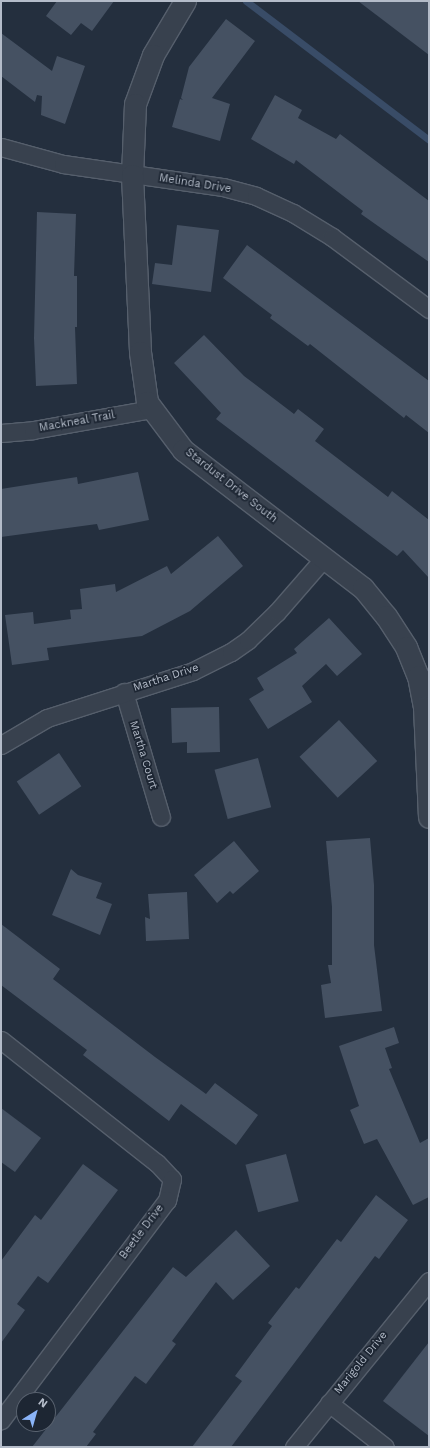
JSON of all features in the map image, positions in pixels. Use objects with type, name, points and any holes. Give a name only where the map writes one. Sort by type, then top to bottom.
[{"type":"street","name":"Stardust Drive South","points":[[185,1],[153,55],[135,104],[132,175],[140,352],[148,402],[183,450],[363,588],[386,616],[406,647],[418,676],[424,707],[429,817]]},
{"type":"street","name":"Melinda Drive","points":[[1,147],[63,164],[223,187],[256,196],[293,213],[332,237],[429,308]]},
{"type":"street","name":"Mackneal Trail","points":[[1,433],[33,430],[152,409]]},
{"type":"street","name":"Martha Drive","points":[[1,745],[47,718],[193,671],[231,652],[248,640],[277,612],[324,558]]},
{"type":"street","name":"Martha Court","points":[[124,692],[161,817]]},
{"type":"street","name":"Beetle Drive","points":[[1,1040],[157,1163],[172,1179],[167,1200],[1,1420]]},
{"type":"street","name":"Marigold Drive","points":[[294,1447],[429,1281]]},
{"type":"street","points":[[329,1403],[385,1447]]},
{"type":"building","points":[[57,1],[114,1],[92,31],[81,23],[71,35],[46,16]]},
{"type":"building","points":[[358,1],[429,1],[429,55]]},
{"type":"building","points":[[226,19],[255,41],[212,98],[230,104],[220,141],[172,127],[180,99],[183,100],[181,98],[189,67]]},
{"type":"building","points":[[1,33],[52,71],[57,56],[85,66],[65,124],[41,115],[42,96],[37,95],[35,102],[1,76]]},
{"type":"building","points":[[275,95],[302,110],[298,118],[336,139],[340,134],[429,201],[429,262],[361,214],[363,211],[296,160],[294,164],[251,139]]},
{"type":"building","points":[[37,212],[76,214],[74,276],[77,276],[77,327],[75,327],[77,384],[36,386],[34,338]]},
{"type":"building","points":[[177,225],[219,230],[211,292],[152,284],[155,263],[172,265]]},
{"type":"building","points":[[247,245],[429,381],[429,433],[406,415],[404,418],[310,344],[308,346],[270,318],[272,315],[223,278]]},
{"type":"building","points":[[204,335],[244,376],[294,414],[298,409],[324,429],[315,441],[388,497],[392,491],[429,520],[429,578],[403,550],[397,556],[216,419],[221,413],[174,363]]},
{"type":"building","points":[[138,472],[149,520],[99,530],[97,524],[1,537],[1,489],[77,477],[78,484]]},
{"type":"building","points":[[218,536],[243,566],[190,611],[142,636],[47,648],[49,660],[12,665],[5,615],[33,612],[34,624],[71,619],[70,610],[82,609],[80,589],[115,584],[116,592],[167,566],[171,574]]},
{"type":"building","points":[[329,618],[362,654],[337,676],[326,664],[302,686],[312,702],[268,729],[249,699],[264,690],[257,678],[297,653],[294,649]]},
{"type":"building","points":[[219,707],[220,752],[187,753],[187,742],[172,743],[171,708]]},
{"type":"building","points":[[339,720],[377,761],[338,798],[300,757]]},
{"type":"building","points":[[59,753],[81,786],[39,815],[17,782]]},
{"type":"building","points":[[258,758],[271,807],[228,819],[215,770]]},
{"type":"building","points":[[370,838],[374,885],[374,945],[382,1011],[325,1018],[321,985],[331,983],[328,965],[332,965],[332,907],[326,841]]},
{"type":"building","points":[[234,841],[259,871],[233,894],[230,891],[217,903],[194,875]]},
{"type":"building","points":[[71,869],[78,875],[102,883],[96,898],[112,904],[100,935],[52,915]]},
{"type":"building","points":[[187,892],[189,939],[146,941],[145,917],[150,919],[148,894]]},
{"type":"building","points":[[1,924],[60,969],[53,979],[155,1057],[206,1094],[215,1083],[258,1115],[236,1145],[181,1104],[169,1121],[83,1055],[87,1050],[1,985]]},
{"type":"building","points":[[394,1027],[399,1043],[385,1048],[392,1068],[389,1069],[420,1143],[429,1138],[429,1197],[413,1205],[377,1139],[364,1144],[350,1110],[359,1106],[339,1046]]},
{"type":"building","points":[[1,1108],[41,1138],[15,1172],[1,1162]]},
{"type":"building","points":[[286,1154],[299,1201],[258,1212],[245,1165]]},
{"type":"building","points":[[83,1164],[118,1190],[48,1283],[38,1276],[17,1304],[25,1310],[1,1343],[1,1261],[35,1215],[41,1220]]},
{"type":"building","points":[[376,1195],[408,1220],[379,1259],[375,1256],[231,1447],[192,1447],[242,1381],[235,1376],[272,1326],[268,1323],[296,1287],[299,1289],[337,1239],[341,1242]]},
{"type":"building","points":[[236,1230],[270,1266],[233,1300],[216,1282],[172,1341],[176,1344],[146,1384],[135,1376],[93,1432],[96,1434],[86,1447],[32,1447],[44,1432],[56,1432],[56,1416],[173,1267],[186,1277]]},
{"type":"building","points":[[429,1342],[429,1436],[383,1401]]},
{"type":"waterway","points":[[246,1],[429,140]]}]
